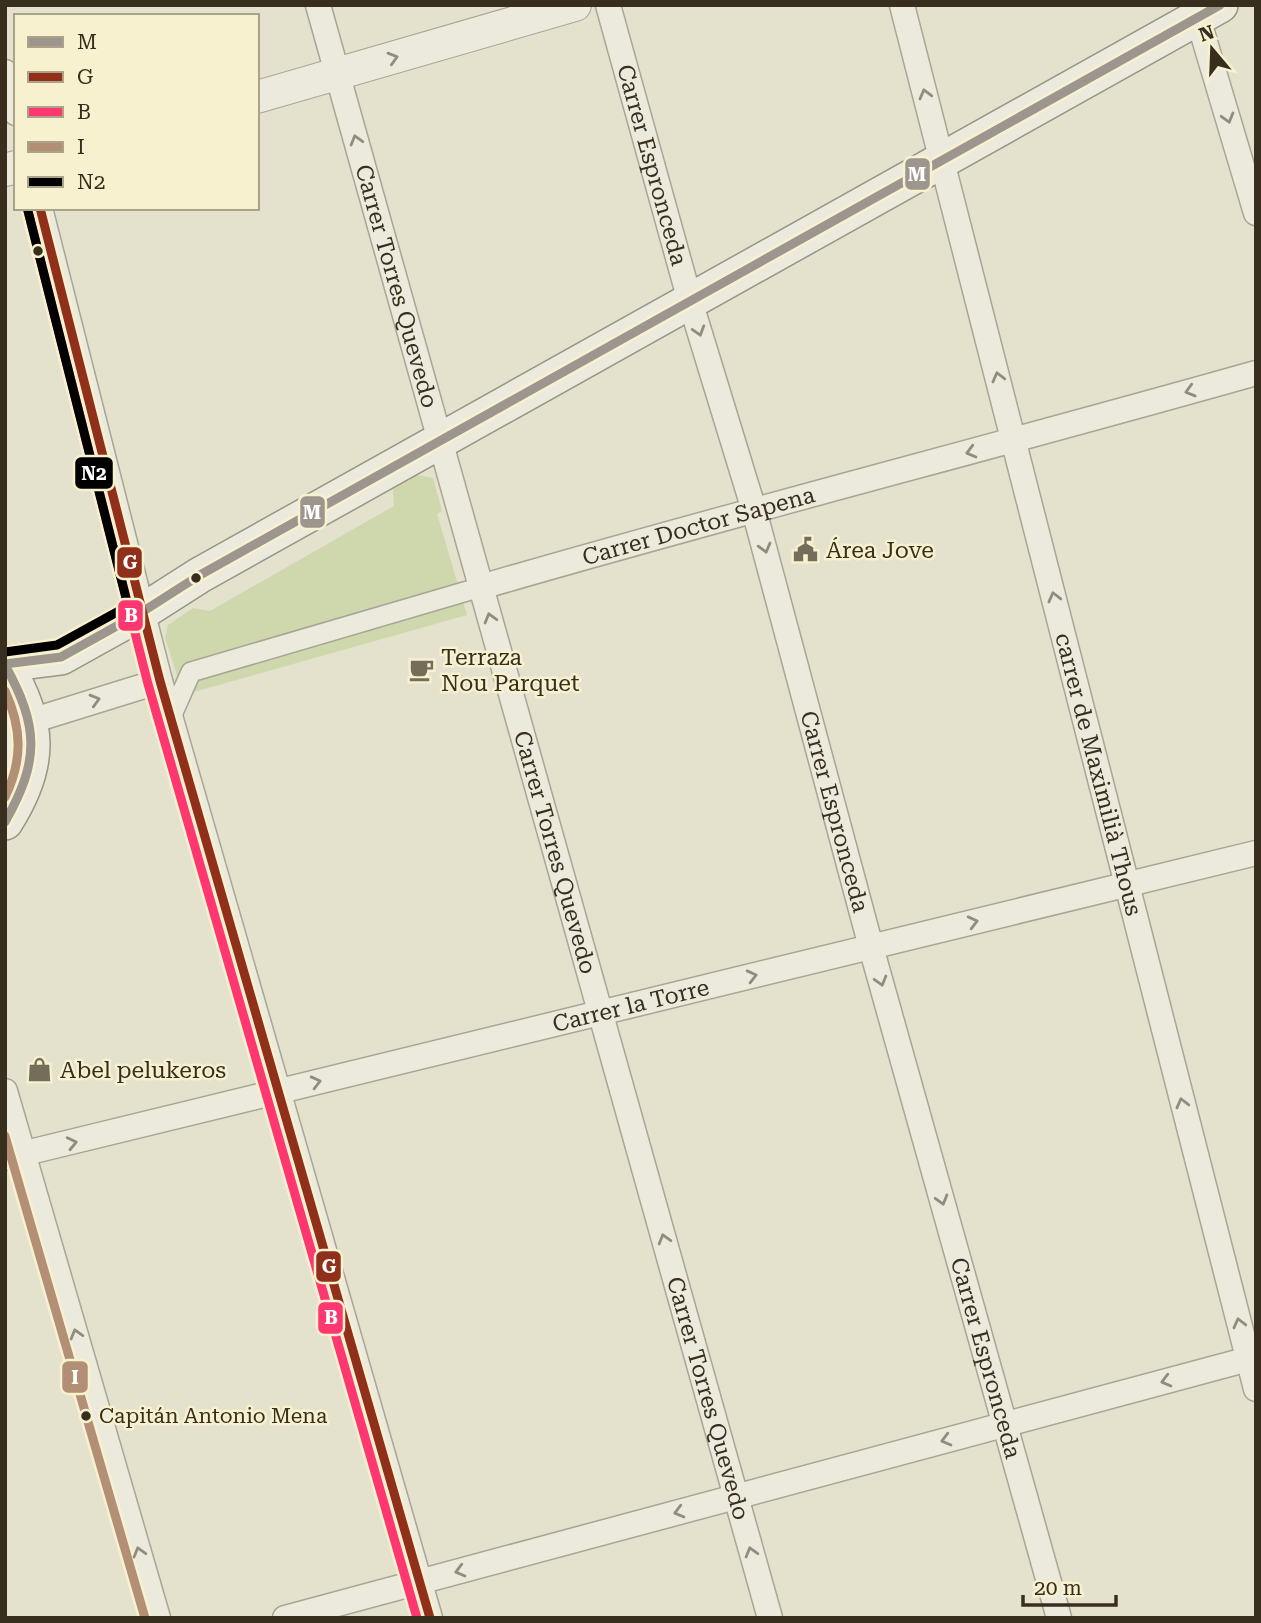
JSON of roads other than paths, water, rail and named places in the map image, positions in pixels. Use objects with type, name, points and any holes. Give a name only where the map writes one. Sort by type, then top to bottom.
[{"type":"main road","points":[[5,821],[20,798],[30,769],[32,738],[13,731],[21,691],[5,665],[61,657],[142,612],[200,575],[942,160],[1204,9]]},
{"type":"street","name":"Carrer Torres Quevedo","points":[[318,5],[770,1618]]},
{"type":"street","points":[[259,96],[575,5]]},
{"type":"street","name":"Carrer Espronceda","points":[[608,5],[690,301],[754,510],[871,947],[1059,1618]]},
{"type":"street","name":"carrer de Maximilià Thous","points":[[902,5],[1126,885],[1252,1358],[1256,1389]]},
{"type":"street","points":[[1204,9],[1256,213]]},
{"type":"street","points":[[5,72],[14,106]]},
{"type":"street","points":[[41,210],[160,681],[430,1618]]},
{"type":"street","name":"Carrer Doctor Sapena","points":[[171,717],[191,672],[754,510],[1256,373]]},
{"type":"street","points":[[5,776],[10,762],[13,731],[160,681]]},
{"type":"street","name":"Carrer la Torre","points":[[14,1156],[1256,853]]},
{"type":"street","points":[[5,1091],[14,1156],[158,1618]]},
{"type":"street","points":[[285,1618],[1252,1358]]},
{"type":"place","name":"Área Jove","points":[[806,550]]},
{"type":"place","name":"Terraza Nou Parquet","points":[[421,670]]},
{"type":"place","name":"Abel pelukeros","points":[[40,1070]]},
{"type":"place","name":"Capitán Antonio Mena","points":[[86,1416]]}]
